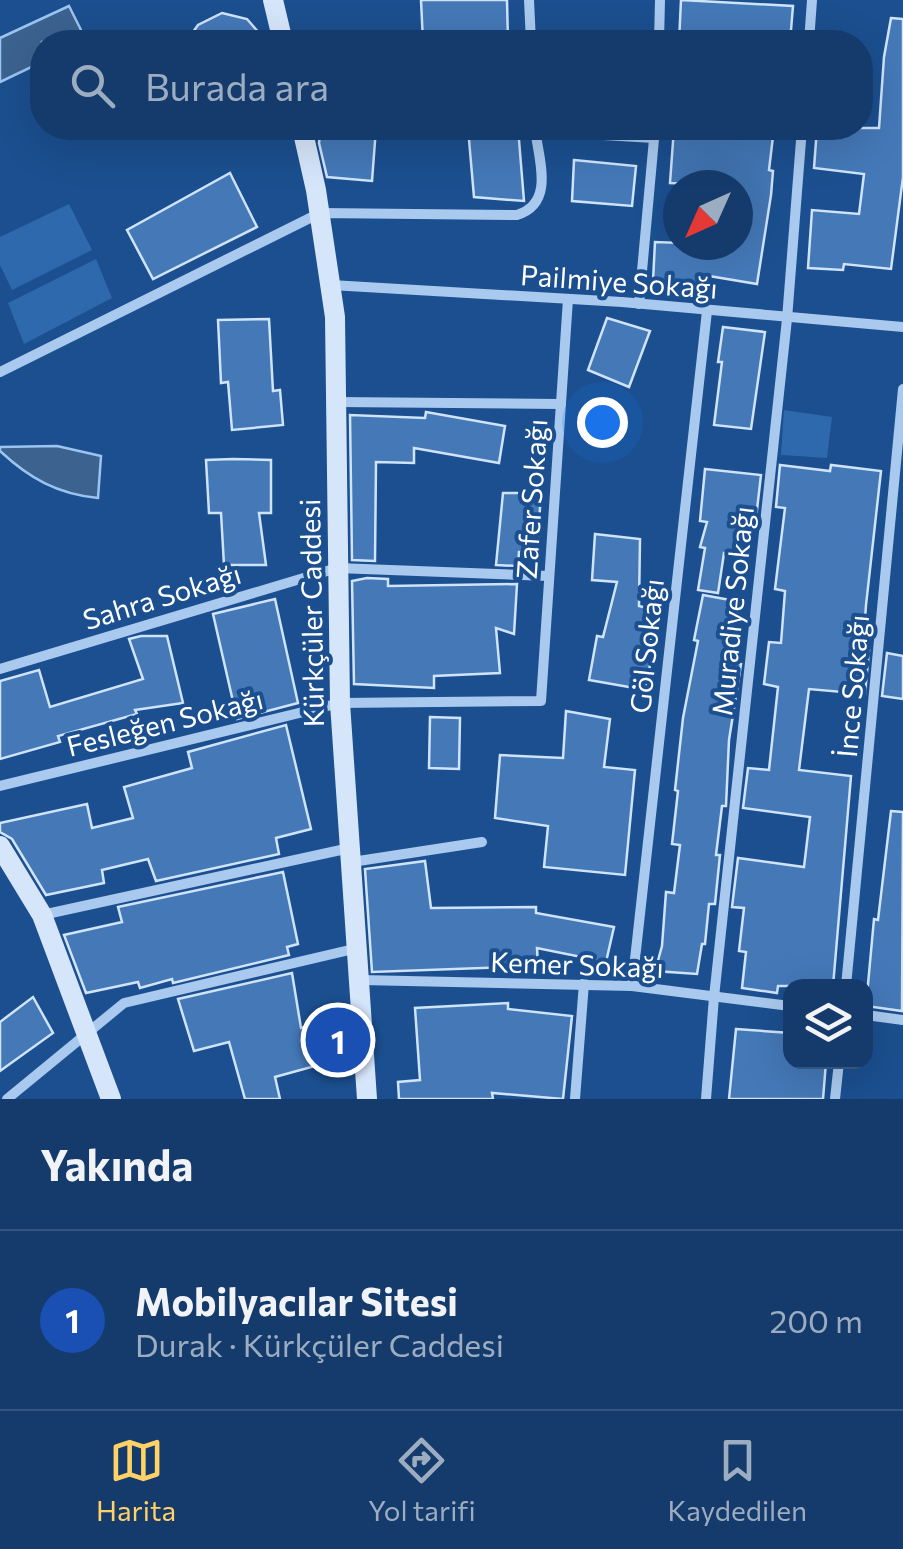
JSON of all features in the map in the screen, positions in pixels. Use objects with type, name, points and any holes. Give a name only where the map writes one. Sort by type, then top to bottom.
[{"type":"main road","points":[[273,0],[280,30]]},
{"type":"main road","name":"Kürkçüler Caddesi","points":[[305,140],[336,317],[340,704],[368,1099]]},
{"type":"main road","points":[[0,846],[42,915],[111,1099]]},
{"type":"street","points":[[529,0],[530,30]]},
{"type":"street","points":[[659,30],[660,0]]},
{"type":"street","points":[[809,30],[812,0]]},
{"type":"street","points":[[0,372],[320,213],[528,212],[541,196],[536,140]]},
{"type":"street","points":[[639,304],[654,140]]},
{"type":"street","name":"Muradiye Sokağı","points":[[706,1099],[787,319],[801,140]]},
{"type":"street","name":"Pailmiye Sokağı","points":[[331,285],[639,304],[903,327]]},
{"type":"street","name":"Zafer Sokağı","points":[[541,701],[568,299]]},
{"type":"street","name":"Göl Sokağı","points":[[632,986],[707,310]]},
{"type":"street","name":"İnce Sokağı","points":[[847,979],[903,388]]},
{"type":"street","points":[[336,402],[560,404]]},
{"type":"street","name":"Sahra Sokağı","points":[[0,669],[337,568],[549,576]]},
{"type":"street","name":"Fesleğen Sokağı","points":[[0,786],[340,704],[541,701]]},
{"type":"street","points":[[42,915],[351,855],[482,842]]},
{"type":"street","points":[[7,1099],[124,1003],[358,948]]},
{"type":"street","name":"Kemer Sokağı","points":[[361,980],[632,986],[783,1005]]},
{"type":"street","points":[[575,1099],[584,984]]},
{"type":"street","points":[[873,1016],[903,1020]]},
{"type":"street","points":[[835,1099],[838,1069]]},
{"type":"shaded area","points":[[69,6],[81,30],[30,30],[30,68],[0,82],[0,38]]},
{"type":"shaded area","points":[[69,204],[92,250],[12,290],[0,265],[0,237]]},
{"type":"shaded area","points":[[96,259],[112,298],[24,344],[8,303]]},
{"type":"shaded area","points":[[784,410],[832,417],[827,458],[781,455]]},
{"type":"shaded area","points":[[57,446],[101,456],[98,498],[44,483],[0,451],[0,447]]},
{"type":"building","points":[[421,0],[507,0],[508,30],[422,30]]},
{"type":"building","points":[[681,0],[793,6],[791,30],[680,30]]},
{"type":"building","points":[[222,13],[247,19],[257,30],[194,30]]},
{"type":"building","points":[[891,18],[903,19],[903,177],[891,269],[844,264],[843,270],[808,268],[812,210],[859,214],[864,174],[814,168],[816,140],[873,140],[873,128],[879,128]]},
{"type":"building","points":[[375,140],[372,181],[327,177],[319,143]]},
{"type":"building","points":[[469,140],[519,140],[524,201],[474,197]]},
{"type":"building","points":[[673,140],[773,140],[771,195],[757,284],[709,276],[708,287],[653,281],[655,242],[663,242],[663,260],[753,260],[753,170],[671,170]]},
{"type":"building","points":[[574,160],[636,166],[632,206],[572,201]]},
{"type":"building","points":[[230,173],[257,227],[153,279],[127,230]]},
{"type":"building","points":[[607,318],[650,331],[629,387],[588,370]]},
{"type":"building","points":[[269,319],[273,391],[280,390],[283,425],[232,430],[228,382],[221,383],[218,320]]},
{"type":"building","points":[[723,327],[765,332],[751,429],[714,425]]},
{"type":"building","points":[[426,412],[505,426],[499,463],[414,448],[414,463],[376,462],[375,561],[352,560],[350,415],[425,418]]},
{"type":"building","points":[[206,460],[271,460],[271,513],[259,513],[266,565],[224,565],[221,513],[209,513]]},
{"type":"building","points":[[780,465],[830,471],[831,465],[881,471],[866,605],[863,649],[869,650],[865,694],[809,689],[799,770],[851,776],[834,979],[783,979],[777,993],[742,988],[746,952],[739,951],[744,908],[732,907],[738,858],[804,867],[810,817],[743,808],[748,768],[769,770],[778,687],[764,684],[769,642],[781,643],[785,591],[775,589],[785,508],[776,507]]},
{"type":"building","points":[[705,469],[761,475],[755,527],[742,525],[734,556],[724,553],[718,593],[698,590],[705,548],[700,547],[707,522],[700,521]]},
{"type":"building","points":[[503,493],[541,493],[537,553],[519,552],[518,566],[496,565]]},
{"type":"building","points":[[595,534],[640,539],[639,606],[659,611],[650,645],[653,646],[646,690],[589,680],[597,636],[603,637],[617,582],[592,580]]},
{"type":"building","points":[[388,579],[388,586],[517,584],[514,634],[496,628],[500,673],[434,676],[434,688],[354,684],[352,581]]},
{"type":"building","points":[[703,595],[741,602],[729,662],[741,664],[729,740],[726,806],[722,806],[716,855],[720,855],[715,904],[709,904],[697,974],[655,971],[662,946],[666,892],[674,893],[680,845],[672,844],[678,791],[675,790]]},
{"type":"building","points":[[275,599],[298,703],[237,719],[213,614]]},
{"type":"building","points":[[167,636],[183,703],[135,710],[137,714],[58,736],[60,742],[0,759],[0,681],[39,670],[50,707],[143,679],[129,639]]},
{"type":"building","points":[[887,653],[903,656],[903,699],[882,696]]},
{"type":"building","points":[[566,711],[610,719],[604,767],[635,770],[625,875],[544,867],[548,826],[495,818],[500,755],[563,758]]},
{"type":"building","points":[[430,717],[460,718],[459,769],[429,768]]},
{"type":"building","points":[[286,725],[311,829],[276,838],[279,854],[156,881],[148,859],[102,870],[104,883],[46,895],[12,839],[0,832],[0,823],[87,804],[92,828],[133,818],[124,787],[192,768],[188,752]]},
{"type":"building","points":[[891,811],[903,812],[902,1011],[873,1007],[873,979],[868,979],[874,919],[878,920]]},
{"type":"building","points":[[425,861],[431,908],[536,907],[536,913],[614,927],[606,962],[537,948],[538,966],[372,972],[365,869]]},
{"type":"building","points":[[283,872],[298,944],[287,947],[289,955],[173,983],[172,979],[140,988],[138,982],[86,993],[64,935],[122,922],[118,907]]},
{"type":"building","points":[[292,973],[301,1028],[308,1026],[319,1065],[275,1077],[280,1099],[245,1099],[229,1042],[194,1051],[178,999]]},
{"type":"building","points":[[33,997],[53,1033],[0,1071],[0,1022]]},
{"type":"building","points":[[508,1003],[508,1009],[572,1016],[563,1099],[492,1093],[493,1099],[399,1099],[398,1082],[420,1080],[415,1008]]},
{"type":"building","points":[[736,1029],[783,1032],[783,1069],[825,1069],[823,1099],[729,1099]]},
{"type":"place","name":"Mobilyacılar Sitesi","points":[[338,1040]]}]
